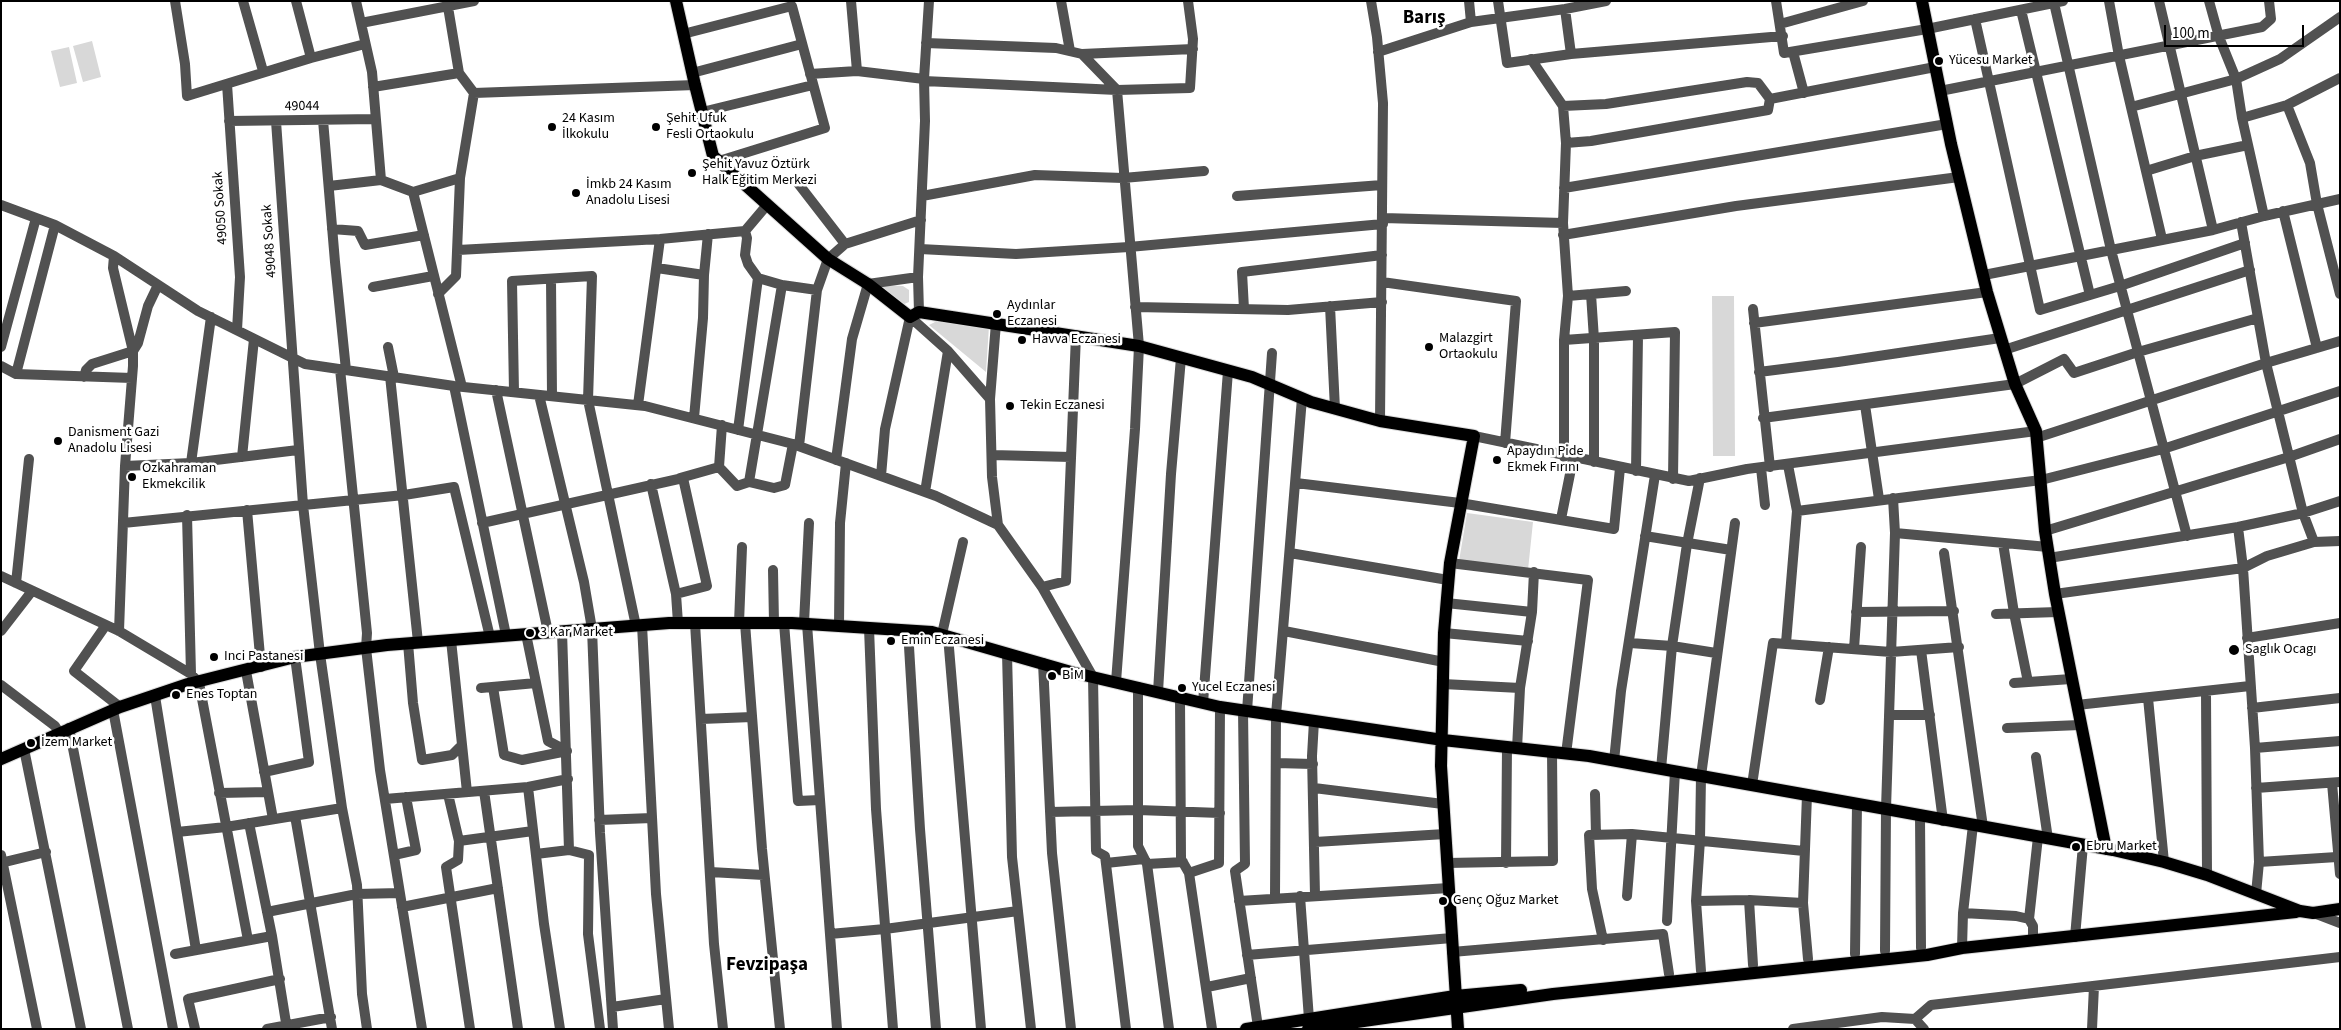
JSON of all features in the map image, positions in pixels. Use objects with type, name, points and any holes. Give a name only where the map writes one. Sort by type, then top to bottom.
[{"type":"main road","points":[[676,1],[693,79],[713,156],[828,258],[914,314],[996,323],[1139,346],[1228,371],[1302,398],[1380,422],[1474,436],[1450,563],[1444,632],[1441,766],[1458,1029]]},
{"type":"main road","points":[[1924,2],[1927,29],[1947,124],[1987,292],[2015,384],[2036,434],[2045,531],[2058,612],[2106,849]]},
{"type":"main road","points":[[1,759],[116,709],[188,684],[195,678],[246,671],[295,658],[320,654],[490,636],[678,623],[779,623],[908,630],[945,635],[1093,677],[1220,707],[1443,740],[1552,752],[1675,771],[2106,849],[2164,862],[2207,875],[2300,911],[2313,913],[2340,907]]},
{"type":"main road","points":[[1252,1028],[1308,1024],[1669,974],[1885,950],[1962,948],[2074,937],[2340,907]]},
{"type":"main road","points":[[1456,1002],[1927,955],[1962,948]]},
{"type":"street","points":[[175,1],[185,64],[187,96],[263,71],[365,44]]},
{"type":"street","points":[[243,1],[263,71]]},
{"type":"street","points":[[296,1],[311,58]]},
{"type":"street","points":[[356,1],[373,87],[381,180]]},
{"type":"street","points":[[361,24],[474,1]]},
{"type":"street","points":[[851,1],[857,71]]},
{"type":"street","points":[[881,476],[885,429],[914,314],[918,277],[925,121],[924,80],[929,1]]},
{"type":"street","points":[[1062,1],[1070,51]]},
{"type":"street","points":[[702,112],[812,80],[857,71],[924,80],[1117,90],[1190,88],[1193,49],[1188,1]]},
{"type":"street","points":[[1371,1],[1383,103],[1380,422]]},
{"type":"street","points":[[1469,1],[1471,22]]},
{"type":"street","points":[[1498,1],[1508,63],[1571,54],[1782,36]]},
{"type":"street","points":[[1378,52],[1471,22],[1565,9],[1606,1]]},
{"type":"street","points":[[1776,1],[1784,53],[1927,29],[2058,2],[2069,66],[2111,250],[2187,536]]},
{"type":"street","points":[[1780,24],[1863,1]]},
{"type":"street","points":[[2110,1],[2119,56],[2162,239]]},
{"type":"street","points":[[2159,1],[2213,230]]},
{"type":"street","points":[[2209,1],[2219,37],[2236,79],[2242,118],[2264,216]]},
{"type":"street","points":[[1940,91],[2170,47],[2266,25],[2271,18],[2269,1]]},
{"type":"street","points":[[683,34],[792,6],[824,128],[719,161]]},
{"type":"street","points":[[438,294],[456,276],[460,178],[474,93],[459,73],[448,7]]},
{"type":"street","points":[[1565,9],[1571,54]]},
{"type":"street","points":[[2021,10],[2090,295]]},
{"type":"street","points":[[2131,107],[2236,79],[2280,59],[2340,17]]},
{"type":"street","points":[[1975,19],[2040,310],[2120,286],[2245,242]]},
{"type":"street","points":[[926,43],[1056,48],[1082,54],[1193,49]]},
{"type":"street","points":[[474,93],[693,79],[802,44]]},
{"type":"street","points":[[1793,52],[1804,93]]},
{"type":"street","points":[[1082,54],[1117,90],[1139,346],[1135,429],[1116,682]]},
{"type":"street","points":[[1531,60],[1564,106],[1566,143],[1563,235],[1568,296],[1564,340],[1569,458],[1561,519]]},
{"type":"street","points":[[1770,99],[1935,67]]},
{"type":"street","points":[[373,87],[459,73]]},
{"type":"street","points":[[2242,118],[2287,105],[2339,81]]},
{"type":"street","points":[[1564,106],[1606,104],[1747,82],[1758,83],[1770,99],[1768,110],[1591,141],[1566,143]]},
{"type":"street","name":"49050 Sokak","points":[[227,84],[240,278],[237,330]]},
{"type":"street","points":[[2287,105],[2310,163],[2317,204],[2340,294]]},
{"type":"street","name":"49044","points":[[229,121],[376,119]]},
{"type":"street","points":[[323,120],[353,500],[367,633],[366,648],[385,798],[422,1029]]},
{"type":"street","name":"49048 Sokak","points":[[276,121],[303,505],[320,654],[342,808],[358,894],[362,994],[366,1029]]},
{"type":"street","points":[[1564,188],[1947,124]]},
{"type":"street","points":[[2146,171],[2196,156],[2248,145]]},
{"type":"street","points":[[922,196],[1035,175],[1124,178],[1204,171]]},
{"type":"street","points":[[1563,235],[1736,206],[1959,177]]},
{"type":"street","points":[[329,186],[381,180],[413,192],[460,178]]},
{"type":"street","points":[[797,182],[845,244]]},
{"type":"street","points":[[1237,196],[1382,185]]},
{"type":"street","points":[[413,192],[458,386],[482,523],[506,636]]},
{"type":"street","points":[[1984,275],[2213,230],[2283,211],[2340,199]]},
{"type":"street","points":[[458,250],[660,239],[744,231],[768,204]]},
{"type":"street","points":[[1,205],[56,224],[114,256],[211,317],[305,364],[458,386],[638,405],[694,418],[796,445],[925,492],[998,525],[1042,587],[1093,677],[1096,851],[1105,856],[1126,1029]]},
{"type":"street","points":[[2283,211],[2317,348]]},
{"type":"street","points":[[1,347],[36,218]]},
{"type":"street","points":[[722,426],[719,467],[736,486],[749,482],[774,488],[785,485],[796,445],[817,290],[828,258],[845,244],[921,220]]},
{"type":"street","points":[[920,249],[1016,254],[1129,247],[1383,221],[1563,223]]},
{"type":"street","points":[[2241,222],[2266,363],[2303,513],[2314,542]]},
{"type":"street","points":[[16,374],[56,224]]},
{"type":"street","points":[[332,230],[358,230],[365,245],[424,236]]},
{"type":"street","points":[[744,231],[747,238],[746,255],[748,264],[758,278],[782,285],[817,290]]},
{"type":"street","points":[[694,418],[708,234]]},
{"type":"street","points":[[638,405],[660,239]]},
{"type":"street","points":[[1244,309],[1242,272],[1382,255]]},
{"type":"street","points":[[114,256],[113,268],[133,351],[125,466],[119,631]]},
{"type":"street","points":[[657,268],[704,275]]},
{"type":"street","points":[[1759,372],[2002,344],[2126,309],[2250,270]]},
{"type":"street","points":[[373,287],[433,276]]},
{"type":"street","points":[[514,392],[512,281],[592,276],[588,400],[639,625],[656,894],[669,1029]]},
{"type":"street","points":[[840,626],[841,462],[852,339],[868,284],[918,277]]},
{"type":"street","points":[[738,430],[758,278]]},
{"type":"street","points":[[551,279],[552,396]]},
{"type":"street","points":[[1382,282],[1516,301],[1505,443]]},
{"type":"street","points":[[84,377],[86,370],[92,364],[133,351],[138,343],[148,306],[158,285]]},
{"type":"street","points":[[749,482],[782,285]]},
{"type":"street","points":[[1568,296],[1626,291]]},
{"type":"street","points":[[1754,323],[1987,292]]},
{"type":"street","points":[[1591,294],[1594,340],[1594,462]]},
{"type":"street","points":[[1135,307],[1288,310],[1382,302]]},
{"type":"street","points":[[1330,306],[1335,409]]},
{"type":"street","points":[[1752,309],[1763,418],[1766,467],[1765,505]]},
{"type":"street","points":[[914,314],[990,399]]},
{"type":"street","points":[[191,463],[211,317]]},
{"type":"street","points":[[1763,418],[2015,384],[2064,359],[2074,373],[2138,352],[2258,318]]},
{"type":"street","points":[[996,323],[990,399],[992,455],[998,525]]},
{"type":"street","points":[[1564,340],[1594,340],[1674,332],[1673,480]]},
{"type":"street","points":[[1042,587],[1066,581],[1076,336]]},
{"type":"street","points":[[1636,472],[1638,336]]},
{"type":"street","points":[[242,457],[254,339]]},
{"type":"street","points":[[1474,436],[1673,480],[1688,481],[1766,467],[2036,434],[2151,401],[2340,341]]},
{"type":"street","points":[[388,347],[404,495],[412,643],[413,703],[422,760],[452,755],[461,746]]},
{"type":"street","points":[[925,492],[948,350]]},
{"type":"street","points":[[1252,1028],[1251,978],[1234,871],[1245,864],[1245,711],[1272,352]]},
{"type":"street","points":[[1158,692],[1171,474],[1181,358]]},
{"type":"street","points":[[1,366],[16,374],[132,378]]},
{"type":"street","points":[[1204,703],[1214,530],[1228,371]]},
{"type":"street","points":[[496,390],[548,632]]},
{"type":"street","points":[[1797,511],[1879,499],[2041,480],[2163,449],[2340,391]]},
{"type":"street","points":[[538,395],[584,582],[592,629],[599,820],[614,1029]]},
{"type":"street","points":[[1275,898],[1276,715],[1302,398]]},
{"type":"street","points":[[1865,405],[1879,499]]},
{"type":"street","points":[[2045,531],[2174,490],[2289,457],[2340,439]]},
{"type":"street","points":[[125,466],[191,463],[298,450]]},
{"type":"street","points":[[992,455],[1071,457]]},
{"type":"street","points":[[16,583],[29,459]]},
{"type":"street","points":[[1786,643],[1797,511],[1788,465]]},
{"type":"street","points":[[482,523],[524,515],[719,467]]},
{"type":"street","points":[[1296,483],[1460,503],[1614,529],[1620,468]]},
{"type":"street","points":[[1614,761],[1621,691],[1630,643],[1654,475]]},
{"type":"street","points":[[676,594],[707,586],[684,478],[680,478]]},
{"type":"street","points":[[1660,769],[1672,646],[1687,544],[1700,478]]},
{"type":"street","points":[[651,484],[676,594],[678,623]]},
{"type":"street","points":[[123,523],[187,515],[404,495],[454,487],[490,636]]},
{"type":"street","points":[[1885,950],[1886,809],[1893,612],[1894,498]]},
{"type":"street","points":[[1895,533],[2003,543],[2048,552],[2187,536],[2303,513],[2340,501]]},
{"type":"street","points":[[247,510],[261,666]]},
{"type":"street","points":[[187,515],[195,678],[248,940]]},
{"type":"street","points":[[809,523],[805,624],[837,1029]]},
{"type":"street","points":[[1701,971],[1696,901],[1700,840],[1701,776],[1735,523]]},
{"type":"street","points":[[2238,527],[2244,568],[2255,748],[2259,862],[2256,894]]},
{"type":"street","points":[[1645,536],[1731,550]]},
{"type":"street","points":[[2055,594],[2244,568],[2266,556],[2314,542],[2340,541]]},
{"type":"street","points":[[963,542],[945,635],[982,1029]]},
{"type":"street","points":[[2003,543],[2014,613],[2028,682]]},
{"type":"street","points":[[742,547],[742,623],[752,717],[764,875],[780,1029]]},
{"type":"street","points":[[1854,649],[1861,547]]},
{"type":"street","points":[[1290,553],[1448,580]]},
{"type":"street","points":[[1944,553],[1954,611],[1978,826],[1963,913],[1962,948]]},
{"type":"street","points":[[1450,563],[1588,580],[1566,754]]},
{"type":"street","points":[[773,570],[798,801],[820,800]]},
{"type":"street","points":[[1506,863],[1512,748],[1532,612],[1534,572]]},
{"type":"street","points":[[1,576],[119,631],[195,678]]},
{"type":"street","points":[[1,631],[32,591]]},
{"type":"street","points":[[1446,603],[1532,612]]},
{"type":"street","points":[[1856,612],[1954,611]]},
{"type":"street","points":[[1996,614],[2058,612]]},
{"type":"street","points":[[695,623],[714,944],[722,1029]]},
{"type":"street","points":[[2247,638],[2340,623]]},
{"type":"street","points":[[106,626],[74,671],[116,709],[173,1029]]},
{"type":"street","points":[[868,628],[876,808],[893,1029]]},
{"type":"street","points":[[908,630],[936,1029]]},
{"type":"street","points":[[562,631],[569,850]]},
{"type":"street","points":[[1284,631],[1444,662]]},
{"type":"street","points":[[1444,632],[1528,641]]},
{"type":"street","points":[[526,634],[548,741],[567,751]]},
{"type":"street","points":[[451,640],[467,792]]},
{"type":"street","points":[[1752,785],[1773,642],[1891,652],[1958,647]]},
{"type":"street","points":[[1630,643],[1672,646],[1716,654]]},
{"type":"street","points":[[1820,700],[1829,647]]},
{"type":"street","points":[[1921,650],[1943,821]]},
{"type":"street","points":[[1007,653],[1012,857],[1031,1029]]},
{"type":"street","points":[[264,772],[309,762],[295,658]]},
{"type":"street","points":[[1044,664],[1052,853],[1071,1029]]},
{"type":"street","points":[[246,671],[273,819]]},
{"type":"street","points":[[2014,683],[2071,679]]},
{"type":"street","points":[[481,688],[536,683]]},
{"type":"street","points":[[1443,684],[1520,688]]},
{"type":"street","points":[[1,685],[55,726],[64,730],[128,1029]]},
{"type":"street","points":[[2076,705],[2250,686]]},
{"type":"street","points":[[493,687],[504,755],[522,760],[567,751]]},
{"type":"street","points":[[1138,687],[1138,846],[1146,862],[1169,1029]]},
{"type":"street","points":[[2206,692],[2207,875]]},
{"type":"street","points":[[155,696],[196,950]]},
{"type":"street","points":[[1180,697],[1183,862],[1190,873],[1212,1029]]},
{"type":"street","points":[[2148,698],[2164,862]]},
{"type":"street","points":[[2252,708],[2340,698]]},
{"type":"street","points":[[1190,873],[1219,863],[1220,707]]},
{"type":"street","points":[[1889,714],[1930,715]]},
{"type":"street","points":[[701,719],[752,717]]},
{"type":"street","points":[[1314,721],[1315,895]]},
{"type":"street","points":[[2007,728],[2080,725]]},
{"type":"street","points":[[2255,748],[2340,741]]},
{"type":"street","points":[[24,749],[82,1029]]},
{"type":"street","points":[[1447,863],[1553,862],[1552,752]]},
{"type":"street","points":[[2033,941],[2033,926],[2029,919],[2043,838],[2036,757]]},
{"type":"street","points":[[1276,762],[1313,764]]},
{"type":"street","points":[[1667,922],[1675,771]]},
{"type":"street","points":[[385,798],[528,787],[568,779]]},
{"type":"street","points":[[2256,788],[2336,782],[2337,857],[2340,874]]},
{"type":"street","points":[[528,787],[560,1029]]},
{"type":"street","points":[[1314,788],[1443,804]]},
{"type":"street","points":[[484,791],[518,1029]]},
{"type":"street","points":[[219,793],[268,792]]},
{"type":"street","points":[[448,794],[459,841],[458,860],[446,867],[449,898],[470,1029]]},
{"type":"street","points":[[1596,794],[1596,835]]},
{"type":"street","points":[[1807,795],[1803,903],[1808,959]]},
{"type":"street","points":[[394,855],[416,850],[406,797]]},
{"type":"street","points":[[1856,954],[1857,804]]},
{"type":"street","points":[[177,832],[226,827],[342,808]]},
{"type":"street","points":[[1050,812],[1138,810],[1220,813]]},
{"type":"street","points":[[295,816],[332,1029]]},
{"type":"street","points":[[1920,816],[1921,948]]},
{"type":"street","points":[[599,820],[652,818]]},
{"type":"street","points":[[249,823],[272,936],[287,1027]]},
{"type":"street","points":[[459,841],[533,831]]},
{"type":"street","points":[[1315,842],[1445,834]]},
{"type":"street","points":[[1627,896],[1632,834]]},
{"type":"street","points":[[1603,940],[1592,889],[1589,835],[1632,834],[1804,851]]},
{"type":"street","points":[[2074,937],[2083,845]]},
{"type":"street","points":[[536,854],[569,850],[589,855],[588,934],[600,1029]]},
{"type":"street","points":[[37,1029],[2,860],[46,852]]},
{"type":"street","points":[[2259,862],[2337,857]]},
{"type":"street","points":[[1106,863],[1183,862]]},
{"type":"street","points":[[710,872],[764,875]]},
{"type":"street","points":[[402,907],[498,888]]},
{"type":"street","points":[[1239,901],[1448,888]]},
{"type":"street","points":[[267,912],[358,894],[400,893]]},
{"type":"street","points":[[1300,896],[1308,1024]]},
{"type":"street","points":[[1696,901],[1750,900],[1803,903]]},
{"type":"street","points":[[1750,900],[1753,965]]},
{"type":"street","points":[[830,934],[886,929],[1018,911]]},
{"type":"street","points":[[1963,913],[2016,916],[2029,919]]},
{"type":"street","points":[[2313,913],[2340,923]]},
{"type":"street","points":[[1452,952],[1663,934],[1669,974]]},
{"type":"street","points":[[175,954],[272,936]]},
{"type":"street","points":[[1247,955],[1452,938]]},
{"type":"street","points":[[1915,1019],[1930,1005],[2340,957]]},
{"type":"street","points":[[1207,988],[1251,978]]},
{"type":"street","points":[[195,1029],[188,999],[280,979]]},
{"type":"street","points":[[2092,1029],[2094,986]]},
{"type":"street","points":[[612,1006],[666,1000]]},
{"type":"street","points":[[1793,1029],[1882,1016],[1915,1019],[1924,1029]]},
{"type":"street","points":[[267,1029],[331,1018]]},
{"type":"shaded area","points":[[92,41],[101,77],[83,82],[73,46]]},
{"type":"shaded area","points":[[69,47],[77,83],[60,87],[51,51]]},
{"type":"shaded area","points":[[880,285],[903,286],[909,290],[909,302],[902,305],[879,287]]},
{"type":"shaded area","points":[[1712,296],[1734,296],[1735,456],[1713,456]]},
{"type":"shaded area","points":[[939,320],[989,326],[986,372],[929,325]]},
{"type":"shaded area","points":[[1467,513],[1533,522],[1528,570],[1459,561]]},
{"type":"place","name":"Yücesu Market","points":[[1939,61]]},
{"type":"place","name":"24 Kasım İlkokulu","points":[[552,127]]},
{"type":"place","name":"Şehit Ufuk Fesli Ortaokulu","points":[[656,127]]},
{"type":"place","name":"Şehit Yavuz Öztürk Halk Eğitim Merkezi","points":[[692,173]]},
{"type":"place","name":"İmkb 24 Kasım Anadolu Lisesi","points":[[576,193]]},
{"type":"place","name":"Aydınlar Eczanesi","points":[[997,314]]},
{"type":"place","name":"Havva Eczanesi","points":[[1022,340]]},
{"type":"place","name":"Malazgirt Ortaokulu","points":[[1429,347]]},
{"type":"place","name":"Tekin Eczanesi","points":[[1010,406]]},
{"type":"place","name":"Danisment Gazi Anadolu Lisesi","points":[[58,441]]},
{"type":"place","name":"Apaydın Pide Ekmek Fırını","points":[[1497,460]]},
{"type":"place","name":"Ozkahraman Ekmekcilik","points":[[132,477]]},
{"type":"place","name":"3 Kar Market","points":[[530,633]]},
{"type":"place","name":"Emin Eczanesi","points":[[891,641]]},
{"type":"place","name":"Saglık Ocagı","points":[[2234,650]]},
{"type":"place","name":"Inci Pastanesi","points":[[214,657]]},
{"type":"place","name":"BiM","points":[[1052,676]]},
{"type":"place","name":"Yucel Eczanesi","points":[[1182,688]]},
{"type":"place","name":"Enes Toptan","points":[[176,695]]},
{"type":"place","name":"İzem Market","points":[[31,743]]},
{"type":"place","name":"Ebru Market","points":[[2076,847]]},
{"type":"place","name":"Genç Oğuz Market","points":[[1443,901]]},
{"type":"district","name":"Barış","points":[[1424,19]]},
{"type":"district","name":"Fevzipaşa","points":[[767,966]]}]
